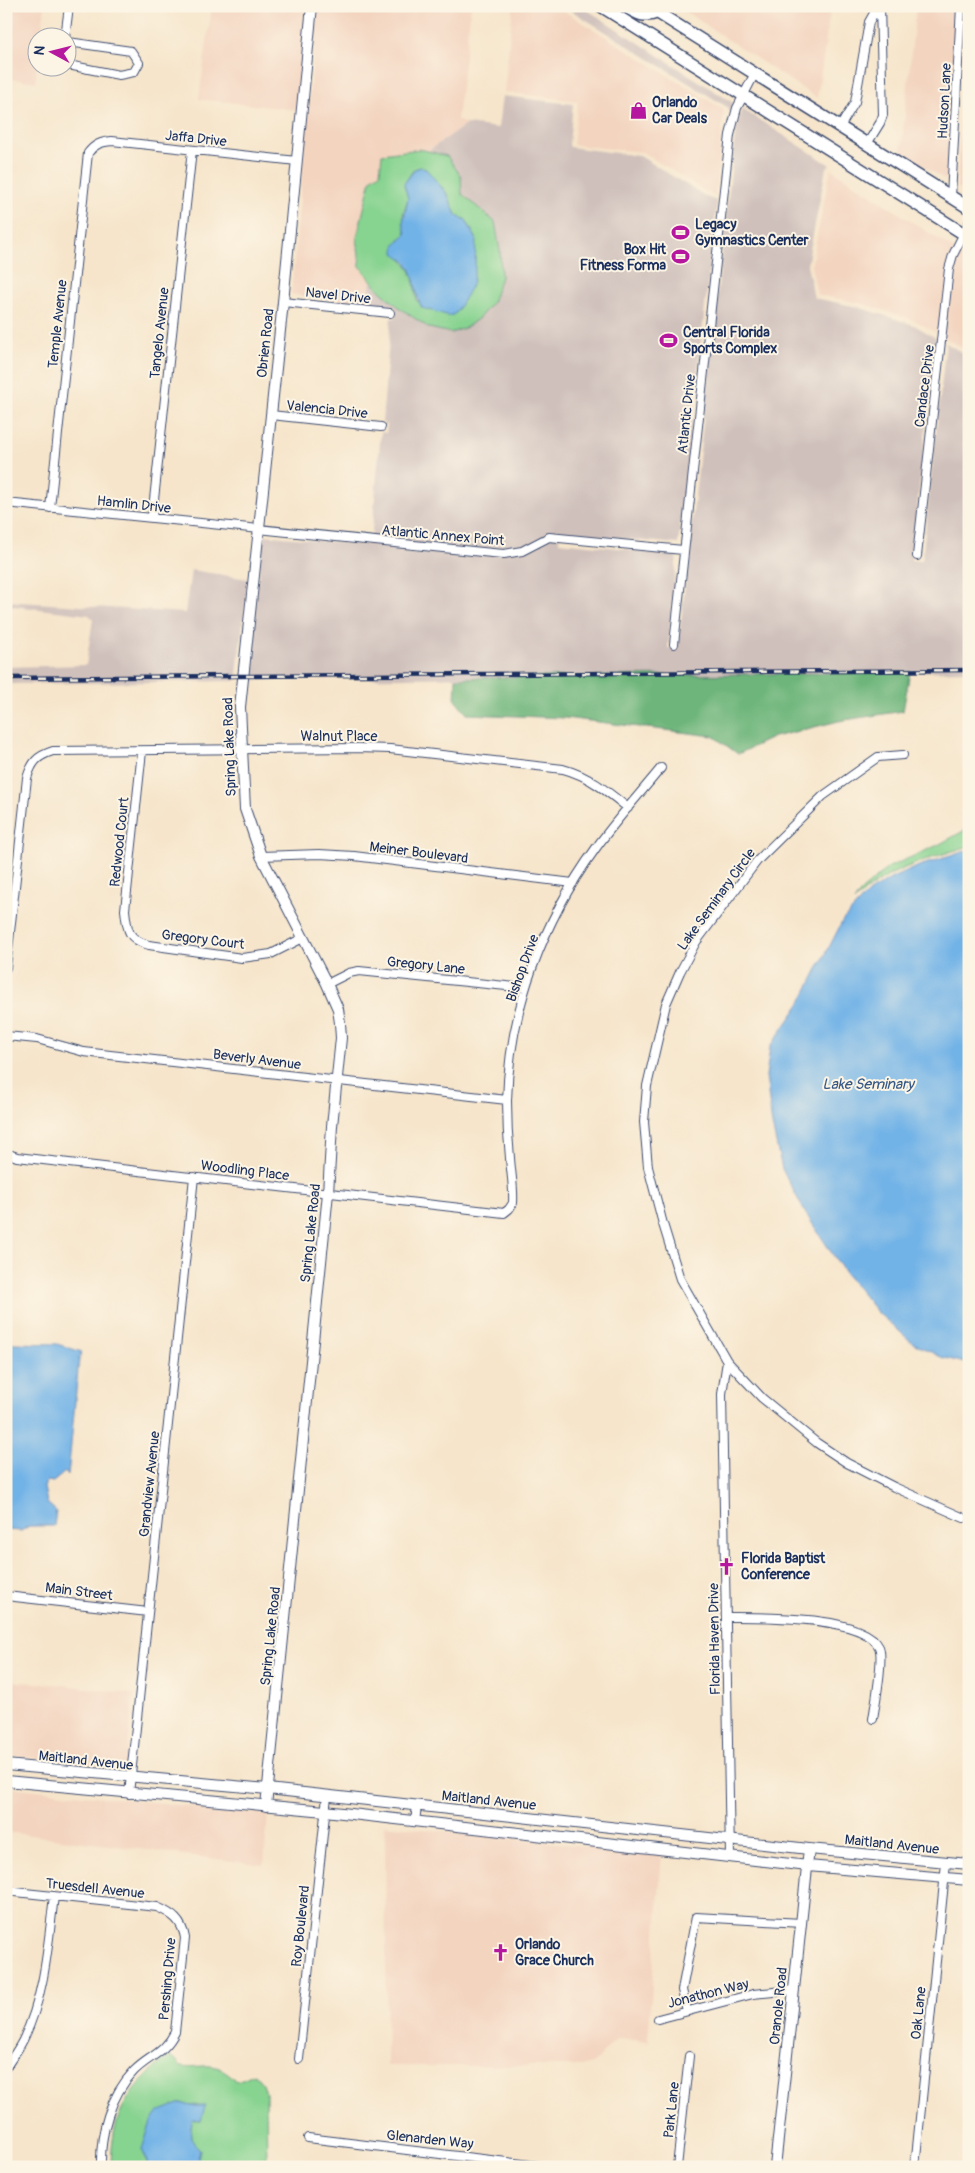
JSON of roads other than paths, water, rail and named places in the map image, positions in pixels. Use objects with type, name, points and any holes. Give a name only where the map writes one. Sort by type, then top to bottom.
[{"type":"main road","points":[[601,6],[742,95],[967,231]]},
{"type":"main road","points":[[624,6],[644,16],[650,16],[658,12]]},
{"type":"main road","points":[[647,6],[969,208]]},
{"type":"street","points":[[67,28],[70,6]]},
{"type":"street","name":"Obrien Road","points":[[241,682],[284,302],[312,6]]},
{"type":"street","points":[[840,127],[855,102],[869,22],[879,6]]},
{"type":"street","points":[[867,144],[880,123],[883,114],[879,6]]},
{"type":"street","name":"Hudson Lane","points":[[951,197],[961,6]]},
{"type":"street","points":[[78,43],[131,51],[139,62],[134,72],[119,75],[78,67]]},
{"type":"street","name":"Atlantic Drive","points":[[674,644],[729,141],[734,115],[754,73]]},
{"type":"street","name":"Jaffa Drive","points":[[94,146],[112,141],[297,161]]},
{"type":"street","name":"Temple Avenue","points":[[50,508],[86,162],[88,153],[94,146]]},
{"type":"street","name":"Tangelo Avenue","points":[[152,518],[192,150]]},
{"type":"street","name":"Candace Drive","points":[[917,556],[949,272],[953,254],[967,231]]},
{"type":"street","name":"Navel Drive","points":[[284,302],[390,313]]},
{"type":"street","name":"Valencia Drive","points":[[271,415],[381,428]]},
{"type":"street","name":"Hamlin Drive","points":[[6,503],[258,529]]},
{"type":"street","name":"Atlantic Annex Point","points":[[258,529],[504,554],[522,551],[548,537],[683,550]]},
{"type":"street","name":"Spring Lake Road","points":[[241,682],[241,748],[245,810],[261,856],[338,1009],[341,1044],[336,1081],[328,1193],[266,1806]]},
{"type":"street","name":"Walnut Place","points":[[6,968],[27,778],[30,766],[37,758],[53,751],[241,748],[390,749],[563,769],[578,773],[595,782],[628,808]]},
{"type":"street","name":"Redwood Court","points":[[130,935],[126,925],[125,910],[142,751]]},
{"type":"street","name":"Lake Seminary Circle","points":[[903,755],[878,757],[823,796],[757,861],[696,942],[666,1004],[647,1086],[644,1122],[648,1167],[680,1279],[727,1361],[762,1398],[817,1443],[846,1463],[964,1518]]},
{"type":"street","name":"Bishop Drive","points":[[509,1209],[513,1203],[514,1196],[508,1138],[507,1100],[510,1058],[525,988],[542,942],[573,883],[596,848],[661,768]]},
{"type":"street","name":"Meiner Boulevard","points":[[261,856],[319,854],[354,856],[573,883]]},
{"type":"street","name":"Gregory Court","points":[[130,935],[138,942],[149,945],[242,958],[270,954],[303,938]]},
{"type":"street","name":"Gregory Lane","points":[[327,984],[349,973],[359,971],[525,988]]},
{"type":"street","name":"Beverly Avenue","points":[[6,1036],[37,1039],[84,1052],[507,1100]]},
{"type":"street","name":"Woodling Place","points":[[6,1153],[17,1157],[495,1213],[504,1212],[509,1209]]},
{"type":"street","name":"Grandview Avenue","points":[[129,1794],[194,1177]]},
{"type":"street","name":"Florida Haven Drive","points":[[727,1361],[722,1394],[730,1857]]},
{"type":"street","name":"Main Street","points":[[6,1596],[148,1612]]},
{"type":"street","points":[[726,1617],[796,1618],[869,1636],[880,1649],[881,1660],[873,1719]]},
{"type":"street","name":"Maitland Avenue","points":[[6,1765],[327,1796],[809,1849],[969,1864]]},
{"type":"street","name":"Maitland Avenue","points":[[6,1781],[324,1811],[808,1866],[969,1880]]},
{"type":"street","name":"Roy Boulevard","points":[[299,2059],[327,1796]]},
{"type":"street","points":[[415,1822],[417,1806]]},
{"type":"street","points":[[530,1818],[548,1836]]},
{"type":"street","name":"Oranole Road","points":[[775,2167],[809,1849]]},
{"type":"street","name":"Oak Lane","points":[[915,2167],[946,1863]]},
{"type":"street","name":"Truesdell Avenue","points":[[6,1891],[158,1908],[170,1912],[177,1919]]},
{"type":"street","points":[[6,2067],[23,2040],[37,2005],[44,1972],[54,1896]]},
{"type":"street","points":[[687,2010],[682,1990],[696,1917],[802,1924]]},
{"type":"street","name":"Pershing Drive","points":[[101,2167],[100,2149],[106,2122],[118,2094],[134,2071],[170,2043],[175,2032],[185,1938],[183,1928],[177,1919]]},
{"type":"street","name":"Jonathon Way","points":[[658,2019],[753,1994],[794,1990]]},
{"type":"street","name":"Park Lane","points":[[677,2167],[689,2056]]},
{"type":"street","name":"Glenarden Way","points":[[308,2138],[548,2167]]},
{"type":"water","points":[[421,167],[427,170],[448,195],[456,215],[466,220],[476,238],[475,268],[472,285],[456,313],[450,316],[422,308],[410,268],[407,263],[394,253],[396,244],[406,234],[403,222],[408,198],[404,184],[415,169]]},
{"type":"water","name":"Lake Seminary","points":[[969,850],[969,1364],[941,1357],[913,1343],[877,1312],[845,1273],[806,1214],[782,1169],[772,1125],[766,1076],[770,1047],[800,1004],[843,920],[869,892],[892,878],[919,866]]},
{"type":"water","points":[[6,1344],[57,1344],[82,1352],[79,1359],[68,1476],[65,1472],[53,1482],[47,1481],[44,1487],[47,1503],[56,1511],[54,1526],[29,1526],[21,1531],[6,1530]]},
{"type":"water","points":[[181,2103],[191,2106],[205,2106],[201,2121],[193,2120],[191,2128],[192,2139],[200,2149],[198,2158],[204,2167],[147,2167],[142,2149],[151,2122],[158,2112]]},
{"type":"railway","points":[[6,678],[969,670]]},
{"type":"place","name":"Orlando Car Deals","points":[[638,110]]},
{"type":"place","name":"Legacy Gymnastics Center","points":[[681,232]]},
{"type":"place","name":"Box Hit Fitness Forma","points":[[680,257]]},
{"type":"place","name":"Central Florida Sports Complex","points":[[669,340]]},
{"type":"place","name":"Florida Baptist Conference","points":[[727,1566]]},
{"type":"place","name":"Orlando Grace Church","points":[[501,1952]]}]
